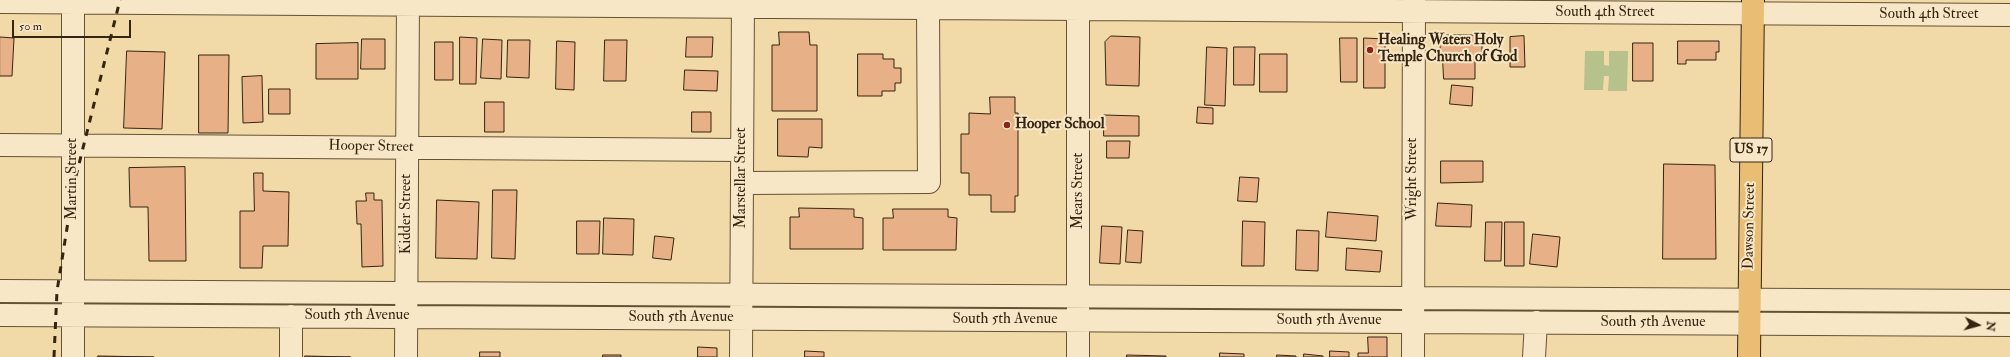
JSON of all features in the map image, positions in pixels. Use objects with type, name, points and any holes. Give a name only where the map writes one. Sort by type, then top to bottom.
[{"type":"main road","name":"Dawson Street","points":[[1749,357],[1753,7]]},
{"type":"street","name":"Martin Street","points":[[72,357],[74,144],[73,1]]},
{"type":"street","name":"South 4th Street","points":[[0,2],[743,4],[928,8],[1078,4],[1753,7],[2010,15]]},
{"type":"street","name":"Kidder Street","points":[[406,357],[408,2]]},
{"type":"street","name":"Marstellar Street","points":[[741,357],[743,4]]},
{"type":"street","name":"Mears Street","points":[[1078,4],[1078,357]]},
{"type":"street","name":"Wright Street","points":[[1413,357],[1414,6]]},
{"type":"street","points":[[742,183],[929,182],[928,8]]},
{"type":"street","name":"Hooper Street","points":[[0,145],[74,144],[742,150]]},
{"type":"street","name":"South 5th Avenue","points":[[0,291],[2010,301]]},
{"type":"street","name":"South 5th Avenue","points":[[0,315],[2010,325]]},
{"type":"street","points":[[290,316],[291,357]]},
{"type":"street","points":[[1534,357],[1536,322]]},
{"type":"green space","points":[[1585,51],[1604,51],[1604,65],[1609,66],[1609,51],[1628,51],[1627,91],[1608,91],[1609,76],[1604,76],[1603,90],[1584,90]]},
{"type":"building","points":[[779,32],[809,32],[810,45],[817,45],[817,111],[772,111],[772,45],[779,45]]},
{"type":"building","points":[[1440,35],[1482,35],[1482,57],[1441,58]]},
{"type":"building","points":[[1111,36],[1140,37],[1139,86],[1106,85],[1105,42]]},
{"type":"building","points":[[1524,36],[1525,67],[1510,67],[1510,37]]},
{"type":"building","points":[[0,37],[14,38],[12,76],[0,76]]},
{"type":"building","points":[[460,37],[477,38],[476,84],[460,84]]},
{"type":"building","points":[[687,37],[713,37],[712,57],[686,57]]},
{"type":"building","points":[[1340,38],[1357,38],[1357,82],[1341,82]]},
{"type":"building","points":[[1364,38],[1385,39],[1385,88],[1364,88]]},
{"type":"building","points":[[362,39],[385,39],[385,69],[361,69]]},
{"type":"building","points":[[483,39],[502,40],[501,79],[481,78]]},
{"type":"building","points":[[508,40],[530,40],[529,78],[507,77]]},
{"type":"building","points":[[605,40],[627,40],[626,81],[604,81]]},
{"type":"building","points":[[557,41],[575,42],[574,90],[556,89]]},
{"type":"building","points":[[1678,41],[1719,41],[1719,52],[1716,52],[1716,60],[1686,60],[1686,64],[1678,64]]},
{"type":"building","points":[[435,42],[453,42],[453,80],[435,80]]},
{"type":"building","points":[[358,43],[358,79],[316,79],[316,44]]},
{"type":"building","points":[[1633,43],[1653,43],[1653,81],[1633,81]]},
{"type":"building","points":[[1207,47],[1227,48],[1225,106],[1205,105]]},
{"type":"building","points":[[1234,47],[1255,47],[1254,85],[1234,85]]},
{"type":"building","points":[[127,51],[165,52],[162,129],[124,128]]},
{"type":"building","points":[[858,54],[883,54],[883,59],[894,59],[894,68],[901,68],[901,83],[895,83],[895,91],[882,91],[882,96],[858,96]]},
{"type":"building","points":[[1260,54],[1287,54],[1287,92],[1260,92]]},
{"type":"building","points":[[199,55],[229,55],[228,133],[199,133]]},
{"type":"building","points":[[1443,60],[1475,60],[1475,79],[1444,79]]},
{"type":"building","points":[[685,70],[718,71],[717,91],[684,90]]},
{"type":"building","points":[[262,76],[263,122],[243,123],[242,77]]},
{"type":"building","points":[[1452,85],[1473,87],[1472,106],[1450,104]]},
{"type":"building","points":[[269,89],[290,89],[290,114],[269,114]]},
{"type":"building","points":[[990,97],[1015,97],[1015,113],[1018,113],[1018,196],[1015,196],[1015,212],[991,212],[991,195],[969,195],[969,173],[961,173],[961,134],[969,134],[969,113],[990,114]]},
{"type":"building","points":[[485,102],[504,102],[504,132],[485,132]]},
{"type":"building","points":[[1198,107],[1213,108],[1213,124],[1197,123]]},
{"type":"building","points":[[692,112],[711,112],[711,132],[692,132]]},
{"type":"building","points":[[1104,115],[1139,116],[1139,136],[1104,136]]},
{"type":"building","points":[[778,119],[822,119],[822,148],[809,147],[808,157],[778,156]]},
{"type":"building","points":[[1107,141],[1130,141],[1129,158],[1107,158]]},
{"type":"building","points":[[1441,161],[1483,161],[1483,182],[1441,183]]},
{"type":"building","points":[[1664,164],[1715,165],[1716,259],[1663,259]]},
{"type":"building","points":[[185,167],[186,261],[149,261],[148,207],[130,207],[129,168]]},
{"type":"building","points":[[254,173],[263,173],[263,191],[289,192],[288,246],[263,246],[262,268],[240,268],[240,211],[254,211]]},
{"type":"building","points":[[1240,177],[1259,178],[1257,202],[1238,201]]},
{"type":"building","points":[[493,190],[517,190],[515,259],[492,258]]},
{"type":"building","points":[[366,193],[374,193],[374,200],[382,200],[383,266],[362,267],[361,224],[357,224],[356,201],[366,201]]},
{"type":"building","points":[[437,200],[479,202],[477,259],[436,258]]},
{"type":"building","points":[[1438,203],[1472,205],[1471,227],[1436,226]]},
{"type":"building","points":[[799,208],[854,209],[854,217],[863,218],[863,249],[790,249],[790,217],[799,217]]},
{"type":"building","points":[[893,209],[948,209],[948,217],[957,218],[956,250],[883,250],[883,218],[893,218]]},
{"type":"building","points":[[1328,212],[1378,216],[1376,241],[1326,237]]},
{"type":"building","points":[[604,218],[634,219],[633,255],[603,254]]},
{"type":"building","points":[[577,221],[600,221],[599,254],[577,254]]},
{"type":"building","points":[[1243,221],[1265,222],[1264,266],[1242,266]]},
{"type":"building","points":[[1486,222],[1502,222],[1501,261],[1485,261]]},
{"type":"building","points":[[1505,222],[1524,222],[1524,266],[1505,266]]},
{"type":"building","points":[[1102,226],[1122,227],[1120,264],[1100,263]]},
{"type":"building","points":[[1128,230],[1143,231],[1141,263],[1126,262]]},
{"type":"building","points":[[1297,230],[1319,231],[1318,271],[1296,270]]},
{"type":"building","points":[[1533,234],[1560,237],[1557,267],[1530,264]]},
{"type":"building","points":[[655,236],[674,238],[671,260],[653,258]]},
{"type":"building","points":[[1347,248],[1382,251],[1380,272],[1346,270]]},
{"type":"building","points":[[1368,337],[1387,337],[1387,357],[1358,357],[1358,353],[1368,353]]},
{"type":"building","points":[[698,347],[717,348],[717,357],[698,357]]},
{"type":"building","points":[[805,351],[824,352],[824,357],[805,357]]},
{"type":"building","points":[[1330,351],[1349,352],[1349,357],[1330,357]]},
{"type":"building","points":[[480,352],[500,352],[500,357],[480,357]]},
{"type":"building","points":[[1220,353],[1244,354],[1244,357],[1220,357]]},
{"type":"building","points":[[1304,354],[1323,356],[1323,357],[1304,357]]},
{"type":"building","points":[[603,355],[621,355],[621,357],[603,357]]},
{"type":"building","points":[[1127,355],[1166,356],[1166,357],[1127,357]]},
{"type":"building","points":[[1277,355],[1296,356],[1296,357],[1277,357]]},
{"type":"building","points":[[98,356],[154,357],[98,357]]},
{"type":"building","points":[[305,356],[351,357],[305,357]]},
{"type":"railway","points":[[54,357],[57,291],[74,184],[120,0]]},
{"type":"place","name":"Healing Waters Holy Temple Church of God","points":[[1370,50]]},
{"type":"place","name":"Hooper School","points":[[1007,125]]}]
